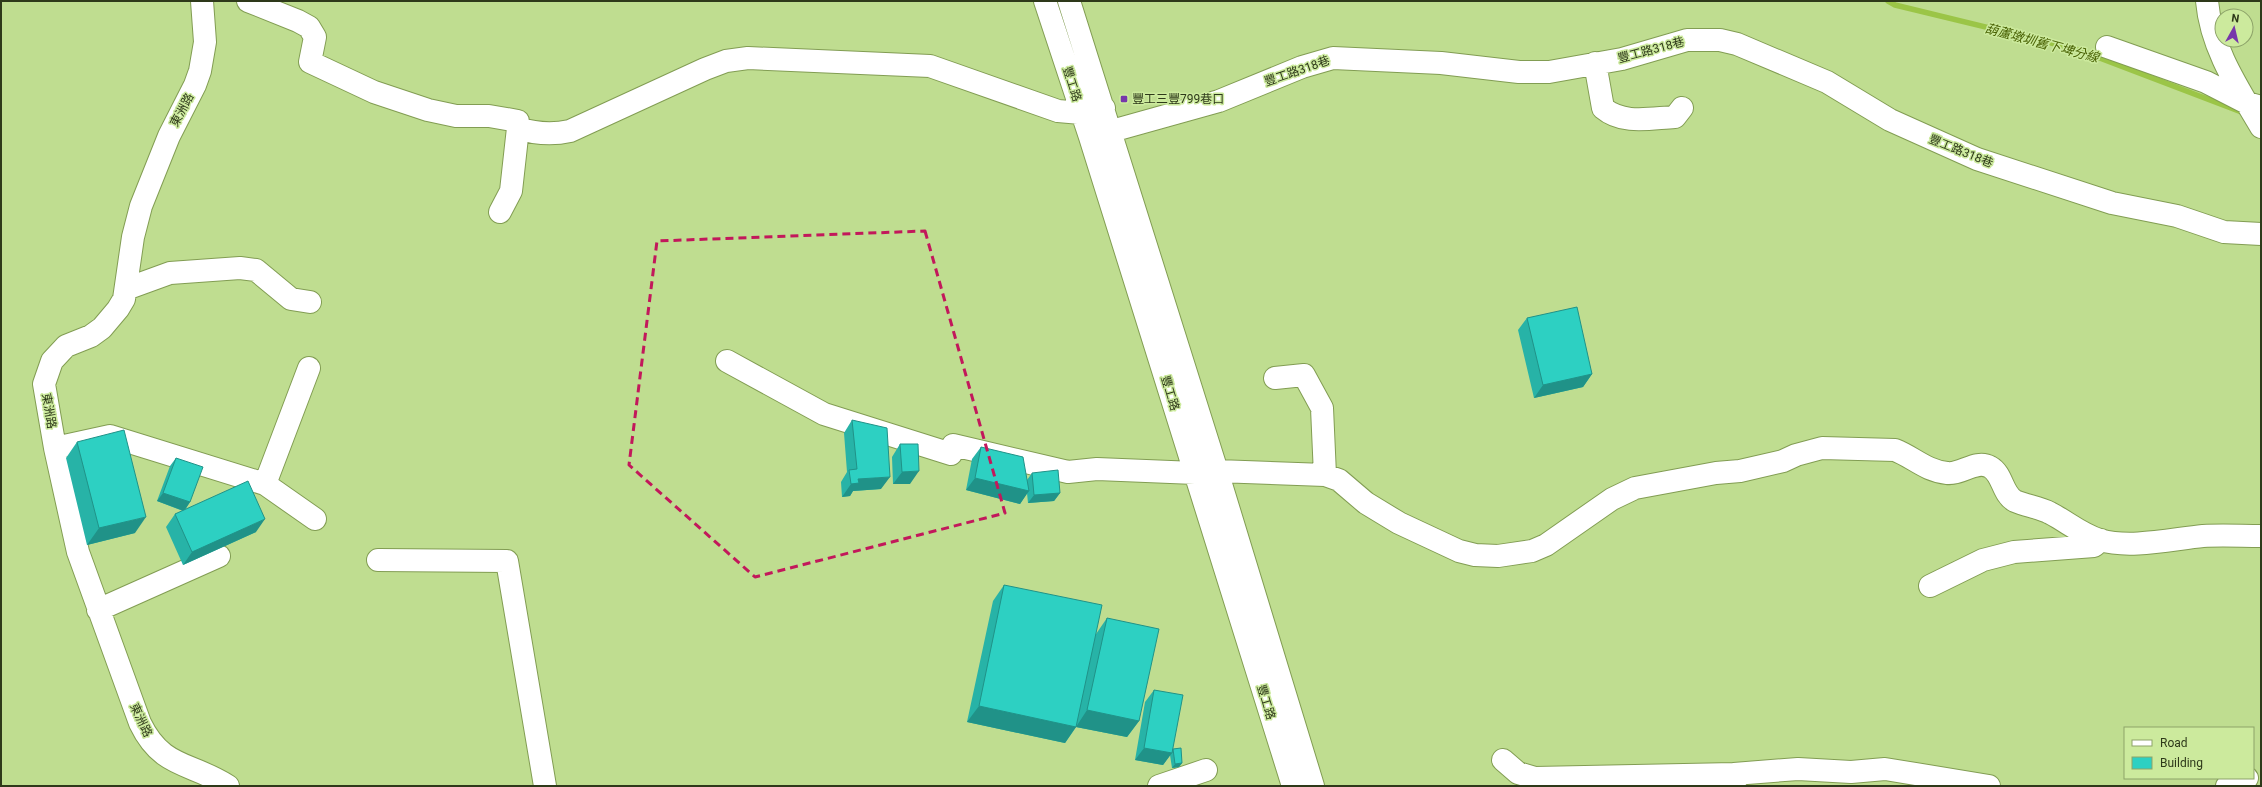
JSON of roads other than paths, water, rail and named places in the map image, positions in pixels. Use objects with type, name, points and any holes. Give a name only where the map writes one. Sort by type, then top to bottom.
[{"type":"street","name":"東洲路","points":[[202,1],[205,42],[200,71],[195,85],[168,136],[141,206],[133,237],[124,298],[118,309],[106,323],[91,336],[66,346],[52,361],[44,384],[55,448],[78,552],[140,723],[152,743],[172,761],[215,778],[228,786]]},
{"type":"street","points":[[248,1],[309,27],[315,37],[310,62],[374,92],[442,114],[472,117],[489,116],[518,121],[511,191],[500,212]]},
{"type":"street","name":"豐工路","points":[[1045,1],[1081,114],[1090,137],[1292,786]]},
{"type":"street","name":"豐工路","points":[[1069,1],[1104,108],[1217,471],[1313,786]]},
{"type":"street","points":[[2207,1],[2219,48],[2234,83],[2254,105],[2261,127]]},
{"type":"street","name":"豐工路318巷","points":[[1090,137],[1219,101],[1302,67],[1333,58],[1442,63],[1519,72],[1549,72],[1622,59],[1687,40],[1720,40],[1737,44],[1827,82],[1890,120],[1977,159],[2112,203],[2177,216],[2224,232],[2261,234]]},
{"type":"street","points":[[2107,47],[2206,82],[2254,105]]},
{"type":"street","points":[[518,128],[546,134],[570,131],[705,69],[726,61],[748,58],[930,66],[1058,110],[1081,114],[1104,108]]},
{"type":"street","points":[[1596,63],[1603,108],[1610,114],[1628,119],[1675,117],[1682,108]]},
{"type":"street","points":[[126,289],[170,273],[240,268],[256,270],[291,299],[310,302]]},
{"type":"street","points":[[727,361],[824,414],[951,454],[953,446],[1068,472],[1097,469],[1195,474],[1217,471],[1325,476],[1339,480],[1366,503],[1399,523],[1453,548],[1475,555],[1498,556],[1532,551],[1546,545],[1612,499],[1635,488],[1716,473],[1740,471],[1783,461],[1796,455],[1822,448],[1884,449],[1904,454],[1929,470],[1948,474],[1981,464],[1990,467],[1997,472],[2006,491],[2015,500],[2048,512],[2085,534],[2100,540],[2123,543],[2205,536],[2261,536]]},
{"type":"street","points":[[265,484],[308,368]]},
{"type":"street","points":[[1275,378],[1304,374],[1322,408],[1325,476]]},
{"type":"street","points":[[55,448],[110,436],[265,484],[315,519]]},
{"type":"street","points":[[1930,586],[1983,560],[2014,552],[2094,546],[2100,540]]},
{"type":"street","points":[[98,610],[219,556]]},
{"type":"street","points":[[378,560],[507,561],[545,786]]},
{"type":"street","points":[[1504,760],[1518,773],[1535,778],[1735,780],[1798,769],[1851,772],[1885,769],[1989,786]]},
{"type":"street","points":[[1159,786],[1206,770]]},
{"type":"street","points":[[2227,786],[2244,779]]},
{"type":"waterway","name":"葫蘆墩圳舊下埤分線","points":[[1888,1],[1895,5],[2076,49],[2244,113]]},
{"type":"place","name":"豐工三豐799巷口","points":[[1124,99]]}]
